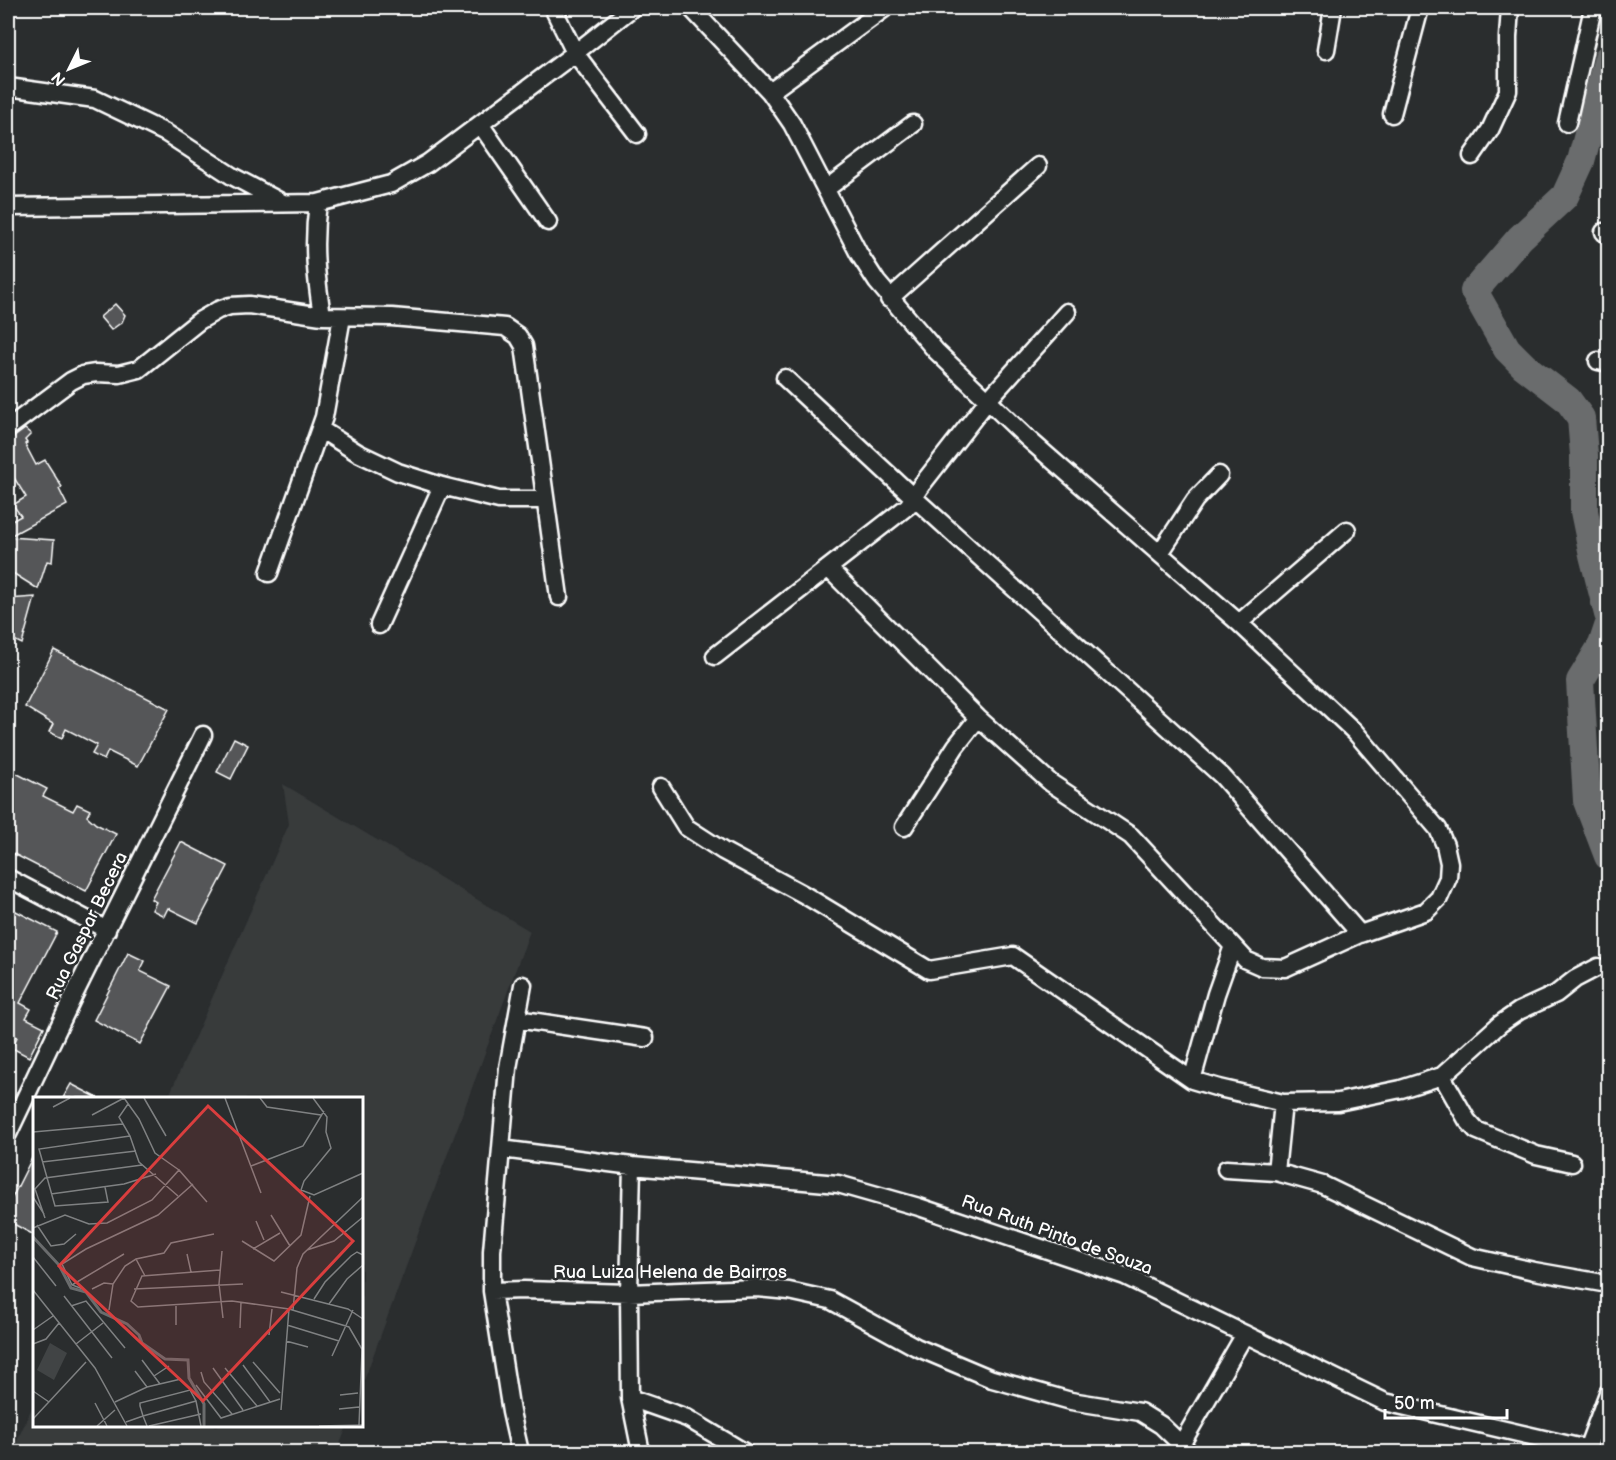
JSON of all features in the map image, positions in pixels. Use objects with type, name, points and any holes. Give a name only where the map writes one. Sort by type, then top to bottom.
[{"type":"street","points":[[553,8],[575,53],[637,134]]},
{"type":"street","points":[[8,207],[287,205],[318,203],[391,184],[428,163],[632,8]]},
{"type":"street","points":[[691,8],[770,92],[792,124],[860,254],[889,299],[936,351],[1026,437],[1239,623],[1355,732],[1438,829],[1449,863],[1448,878],[1439,898],[1426,911],[1360,934],[1285,968],[1262,967],[1246,960],[1131,836],[1052,783],[978,718],[828,568]]},
{"type":"street","points":[[770,92],[885,8]]},
{"type":"street","points":[[1326,50],[1333,8]]},
{"type":"street","points":[[1392,114],[1420,8]]},
{"type":"street","points":[[1472,156],[1490,130],[1508,91],[1510,8]]},
{"type":"street","points":[[1567,123],[1593,8]]},
{"type":"street","points":[[8,87],[95,99],[166,133],[232,176],[287,205]]},
{"type":"street","points":[[480,124],[548,222]]},
{"type":"street","points":[[826,189],[913,124]]},
{"type":"street","points":[[889,299],[1038,166]]},
{"type":"street","points":[[318,203],[314,230],[314,263],[322,316]]},
{"type":"street","points":[[8,428],[71,381],[83,375],[119,374],[139,369],[200,321],[230,306],[249,305],[322,316],[392,317],[505,327],[513,330],[524,346],[559,597]]},
{"type":"street","points":[[715,656],[908,506],[988,400],[1067,312]]},
{"type":"street","points":[[269,573],[320,429],[342,317]]},
{"type":"street","points":[[785,378],[1222,776],[1360,934]]},
{"type":"street","points":[[320,429],[357,453],[398,472],[442,486],[500,500],[545,500]]},
{"type":"street","points":[[1160,553],[1195,500],[1219,475]]},
{"type":"street","points":[[379,625],[442,486]]},
{"type":"street","points":[[1239,623],[1347,530]]},
{"type":"street","points":[[904,827],[956,746],[978,718]]},
{"type":"street","name":"Rua Gaspar Becera","points":[[8,1134],[203,735]]},
{"type":"street","points":[[661,787],[686,827],[723,851],[803,894],[929,970],[1013,956],[1192,1080],[1283,1103],[1338,1102],[1401,1089],[1442,1076],[1500,1024],[1519,1011],[1556,994],[1575,980],[1598,968]]},
{"type":"street","points":[[8,878],[107,930]]},
{"type":"street","points":[[1192,1080],[1216,994],[1233,946]]},
{"type":"street","points":[[520,1452],[511,1412],[492,1291],[492,1251],[508,1068],[523,985]]},
{"type":"street","points":[[516,1019],[645,1038]]},
{"type":"street","points":[[1442,1076],[1467,1120],[1476,1130],[1536,1155],[1572,1163]]},
{"type":"street","points":[[1276,1172],[1283,1103]]},
{"type":"street","name":"Rua Ruth Pinto de Souza","points":[[501,1149],[632,1167],[838,1184],[920,1207],[1125,1276],[1385,1402],[1587,1449],[1608,1393]]},
{"type":"street","points":[[632,1167],[629,1293],[630,1398],[641,1452]]},
{"type":"street","points":[[1226,1169],[1276,1172],[1323,1185],[1472,1257],[1608,1284]]},
{"type":"street","name":"Rua Luiza Helena de Bairros","points":[[492,1291],[629,1293],[757,1288],[789,1291],[830,1300],[916,1347],[992,1379],[1071,1401],[1140,1412],[1161,1425],[1186,1448]]},
{"type":"street","points":[[1186,1448],[1245,1334]]},
{"type":"street","points":[[630,1398],[687,1418],[744,1452]]},
{"type":"shaded area","points":[[283,784],[530,931],[363,1383],[363,1097],[168,1097],[289,824]]},
{"type":"shaded area","points":[[33,1405],[33,1427],[347,1427],[337,1452],[12,1452]]},
{"type":"building","points":[[115,304],[125,315],[122,322],[111,330],[100,317]]},
{"type":"building","points":[[25,429],[31,434],[25,440],[27,443],[25,444],[36,465],[45,460],[62,487],[59,489],[67,505],[8,537],[8,523],[21,516],[13,505],[26,497],[13,476],[8,479],[8,438],[14,437]]},
{"type":"building","points":[[8,537],[54,540],[52,562],[47,561],[38,589],[8,570]]},
{"type":"building","points":[[35,597],[22,644],[8,637],[8,599]]},
{"type":"building","points":[[54,650],[169,709],[138,766],[108,751],[104,760],[92,754],[97,745],[66,729],[62,738],[49,732],[53,724],[25,707]]},
{"type":"building","points":[[234,738],[248,745],[231,779],[217,772]]},
{"type":"building","points":[[8,769],[47,789],[43,796],[73,811],[77,804],[90,810],[87,816],[96,824],[116,834],[86,891],[8,851]]},
{"type":"building","points":[[181,842],[228,866],[198,923],[168,908],[164,916],[152,910],[156,902],[151,899]]},
{"type":"building","points":[[8,907],[57,932],[20,1003],[31,1009],[26,1018],[44,1027],[29,1057],[12,1048],[17,1037],[8,1032]]},
{"type":"building","points":[[128,953],[145,961],[140,971],[171,986],[140,1044],[94,1020]]},
{"type":"building","points":[[71,1084],[96,1097],[64,1097]]},
{"type":"building","points":[[33,1156],[33,1234],[8,1221],[8,1206]]},
{"type":"waterway","points":[[1608,58],[1581,161],[1565,196],[1520,238],[1474,291],[1507,349],[1524,366],[1568,400],[1581,418],[1584,455],[1584,511],[1608,614]]},
{"type":"waterway","points":[[1608,627],[1602,645],[1580,681],[1587,801],[1608,856]]}]
